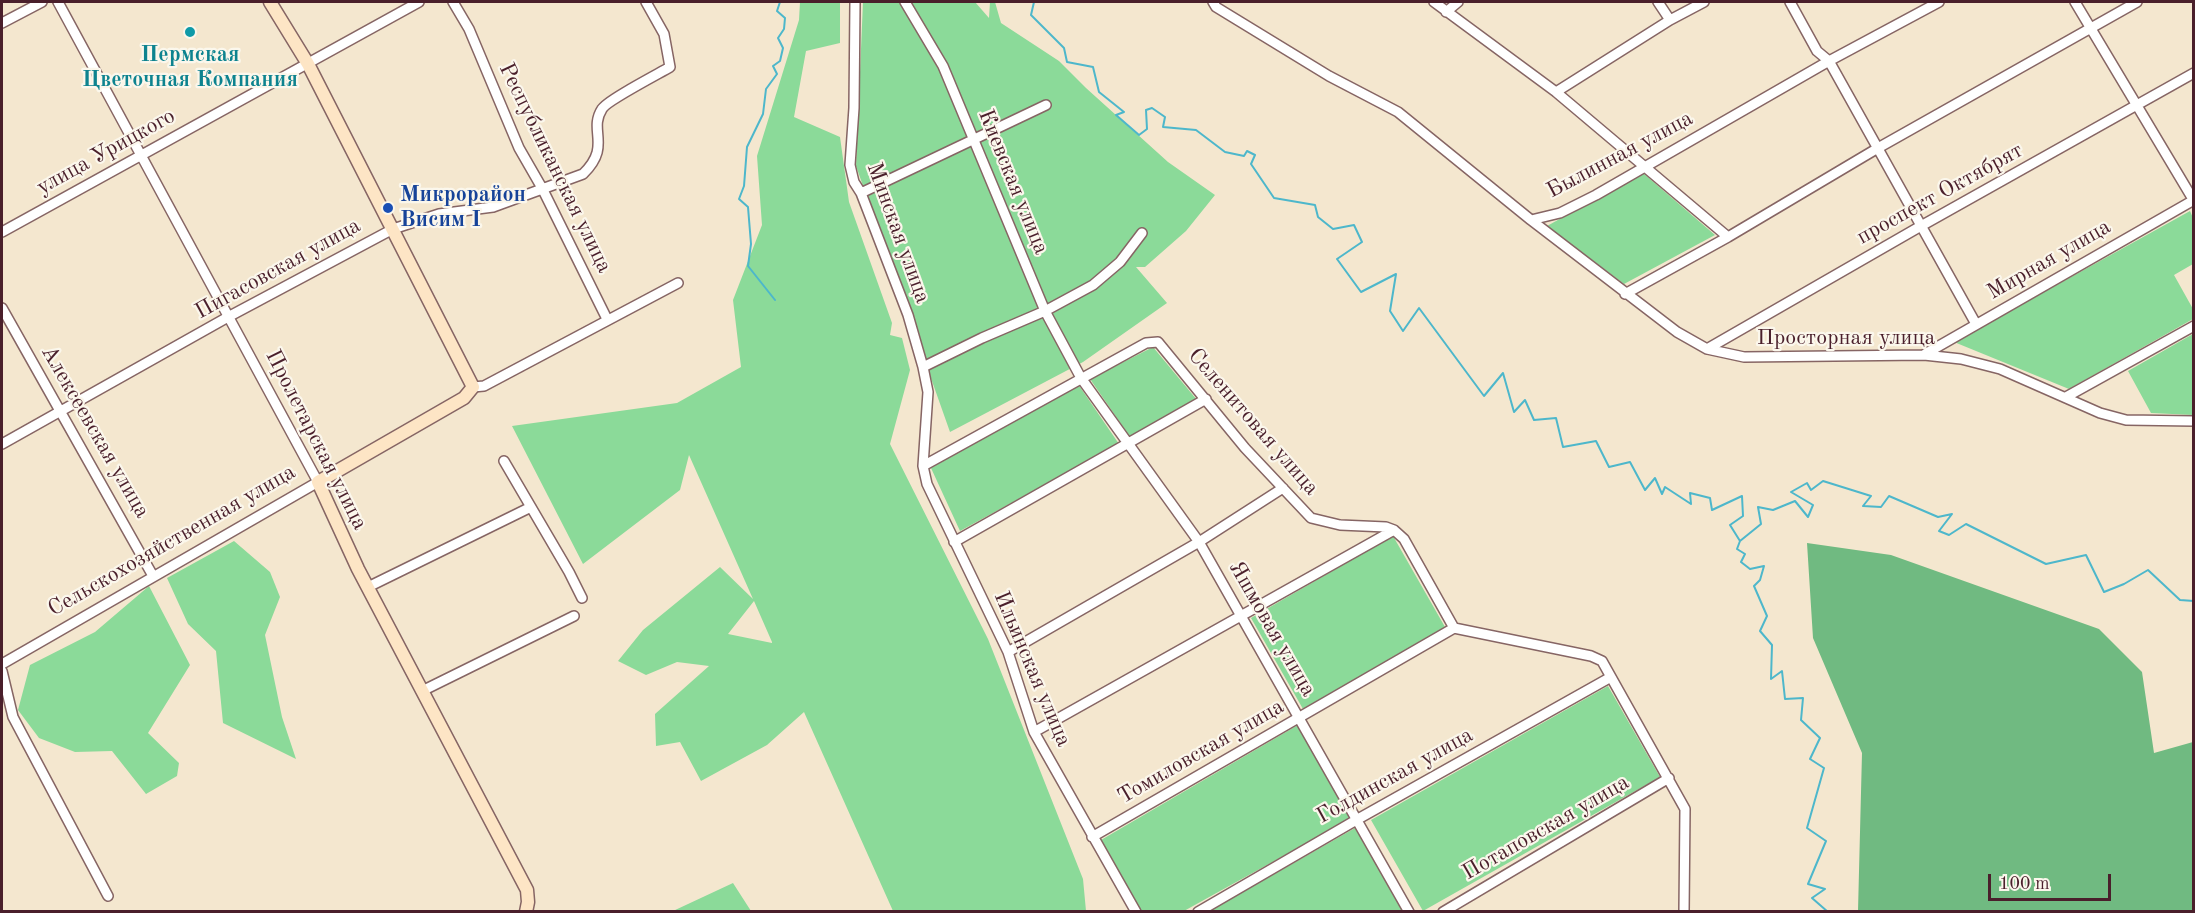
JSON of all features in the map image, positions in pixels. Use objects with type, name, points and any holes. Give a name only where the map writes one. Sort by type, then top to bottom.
[{"type":"street","points":[[2,23],[42,2]]},
{"type":"street","name":"Пролетарская улица","points":[[58,2],[318,482],[368,587],[527,890],[527,907]]},
{"type":"street","points":[[270,2],[308,64],[473,387]]},
{"type":"street","name":"улица Урицкого","points":[[2,232],[418,2]]},
{"type":"street","name":"Республиканская улица","points":[[453,2],[469,29],[519,148],[542,188],[607,319]]},
{"type":"street","name":"Пигасовская улица","points":[[2,444],[228,317],[393,229],[439,214],[493,207],[583,174],[594,163],[600,144],[597,119],[603,107],[670,67],[664,34],[646,2]]},
{"type":"street","name":"Минская улица","points":[[855,2],[854,108],[850,165],[854,182],[861,193],[908,315],[923,367],[928,392],[923,466]]},
{"type":"street","name":"Киевская улица","points":[[905,2],[944,66],[1045,311],[1081,378]]},
{"type":"street","name":"Былинная улица","points":[[1213,2],[1216,7],[1260,35],[1329,76],[1398,112],[1531,220],[1560,213],[1829,61],[1939,2]]},
{"type":"street","points":[[1434,2],[1557,92],[1728,237]]},
{"type":"street","points":[[1446,12],[1458,2]]},
{"type":"street","points":[[1658,2],[1670,20]]},
{"type":"street","points":[[1557,92],[1670,20],[1704,2]]},
{"type":"street","points":[[1790,2],[1817,51],[1829,61],[1976,324]]},
{"type":"street","points":[[2076,2],[2193,201]]},
{"type":"street","points":[[1626,294],[2137,2]]},
{"type":"street","name":"проспект Октябрят","points":[[1707,349],[2193,73]]},
{"type":"street","points":[[861,193],[1046,105]]},
{"type":"street","name":"Мирная улица","points":[[1924,354],[2193,201]]},
{"type":"street","name":"Просторная улица","points":[[1531,220],[1677,332],[1707,349],[1744,357],[1924,354],[1960,359],[2000,369],[2100,413],[2126,420],[2193,421]]},
{"type":"street","points":[[923,367],[1045,311],[1093,285],[1120,262],[1142,233]]},
{"type":"street","name":"Сельскохозяйственная улица","points":[[2,664],[464,398],[473,387],[484,386],[678,283]]},
{"type":"street","name":"Алексеевская улица","points":[[2,308],[153,576]]},
{"type":"street","points":[[2066,397],[2193,326]]},
{"type":"street","name":"Селенитовая улица","points":[[1081,378],[1146,343],[1158,342],[1245,448],[1311,518],[1334,524],[1386,527],[1394,530]]},
{"type":"street","points":[[923,466],[1081,378]]},
{"type":"street","name":"Яшмовая улица","points":[[1081,378],[1199,542],[1409,912]]},
{"type":"street","points":[[954,542],[1206,399]]},
{"type":"street","points":[[504,461],[582,598]]},
{"type":"street","name":"Ильинская улица","points":[[923,466],[927,484],[1008,652],[1034,732],[1136,912]]},
{"type":"street","points":[[1008,652],[1199,542],[1283,488]]},
{"type":"street","points":[[368,587],[531,507]]},
{"type":"street","points":[[1034,732],[1394,530],[1404,539],[1454,628],[1591,656],[1602,661],[1685,809],[1681,910]]},
{"type":"street","points":[[422,691],[574,616]]},
{"type":"street","name":"Томиловская улица","points":[[1092,837],[1454,628]]},
{"type":"street","points":[[2,671],[13,717],[108,896]]},
{"type":"street","name":"Голдинская улица","points":[[1198,912],[1611,677]]},
{"type":"street","name":"Потаповская улица","points":[[1443,912],[1669,778]]},
{"type":"green space","points":[[800,2],[840,2],[840,43],[806,51],[794,117],[840,137],[849,202],[892,323],[890,335],[902,338],[910,370],[890,444],[988,639],[1083,879],[1086,911],[893,911],[804,712],[767,745],[701,781],[680,742],[656,746],[655,714],[709,666],[677,662],[646,675],[618,661],[643,630],[720,567],[753,599],[689,455],[680,490],[583,564],[512,426],[677,403],[741,367],[733,300],[762,225],[757,156],[799,20]],"holes":[[[754,601],[772,643],[728,634]]]},
{"type":"green space","points":[[863,2],[975,2],[989,18],[990,2],[995,2],[1001,23],[1059,61],[1168,162],[1215,195],[1186,231],[1145,267],[1136,267],[1167,303],[1083,362],[950,432],[856,166]]},
{"type":"green space","points":[[1643,173],[1715,235],[1624,284],[1547,226]]},
{"type":"green space","points":[[2190,211],[2193,218],[2193,264],[2174,275],[2193,309],[2193,319],[2069,389],[1954,342]]},
{"type":"green space","points":[[2193,334],[2193,415],[2151,413],[2128,371]]},
{"type":"green space","points":[[1153,347],[1197,400],[1130,437],[1090,379]]},
{"type":"green space","points":[[1078,384],[1119,444],[960,531],[931,468]]},
{"type":"green space","points":[[1393,536],[1445,627],[1303,709],[1251,618]]},
{"type":"green space","points":[[234,541],[270,572],[280,597],[265,635],[282,717],[296,759],[223,723],[216,651],[188,624],[167,578]]},
{"type":"green space","points":[[1807,543],[1891,555],[2099,629],[2142,672],[2154,753],[2193,742],[2193,911],[1858,911],[1862,753],[1813,638]]},
{"type":"green space","points":[[149,586],[190,665],[148,733],[179,763],[177,776],[146,794],[112,751],[75,752],[39,738],[18,710],[30,665],[95,632]]},
{"type":"green space","points":[[1608,686],[1660,777],[1423,911],[1371,820]]},
{"type":"green space","points":[[1298,725],[1350,819],[1184,911],[1141,911],[1101,840]]},
{"type":"green space","points":[[1355,828],[1403,911],[1208,912]]},
{"type":"green space","points":[[733,883],[751,911],[673,911]]},
{"type":"waterway","points":[[775,300],[748,266],[751,244],[748,207],[739,199],[744,186],[747,147],[763,114],[766,89],[777,74],[773,66],[780,61],[783,48],[778,38],[784,29],[785,18],[777,11],[780,2]]},
{"type":"waterway","points":[[1034,2],[1031,15],[1064,48],[1067,62],[1093,67],[1099,92],[1124,112],[1116,115],[1139,135],[1147,129],[1146,110],[1152,108],[1165,117],[1163,127],[1196,130],[1225,152],[1244,156],[1247,151],[1255,155],[1251,164],[1274,198],[1315,205],[1318,217],[1333,229],[1354,225],[1362,242],[1337,259],[1361,292],[1396,274],[1390,311],[1403,331],[1419,308],[1484,396],[1503,373],[1514,412],[1525,400],[1534,420],[1556,418],[1563,447],[1596,441],[1609,467],[1630,462],[1645,490],[1655,478],[1662,494],[1665,487],[1691,504],[1690,493],[1710,498],[1712,510],[1742,496],[1743,516],[1730,525],[1740,541],[1761,524],[1758,507],[1773,510],[1795,501],[1808,517],[1813,505],[1791,492],[1807,483],[1811,490],[1823,481],[1871,496],[1863,506],[1881,507],[1889,496],[1938,517],[1952,514],[1939,531],[1949,535],[1966,524],[2046,564],[2086,555],[2104,592],[2148,570],[2180,600],[2194,601]]},
{"type":"waterway","points":[[1740,541],[1737,549],[1745,554],[1741,562],[1750,569],[1764,566],[1760,580],[1754,586],[1767,616],[1760,631],[1772,645],[1771,679],[1782,671],[1785,699],[1803,698],[1801,720],[1820,738],[1810,759],[1824,768],[1807,828],[1826,841],[1808,884],[1825,889],[1812,898],[1828,912]]},
{"type":"place","name":"Пермская Цветочная Компания","points":[[190,32]]},
{"type":"place","name":"Микрорайон Висим I","points":[[388,208]]}]
